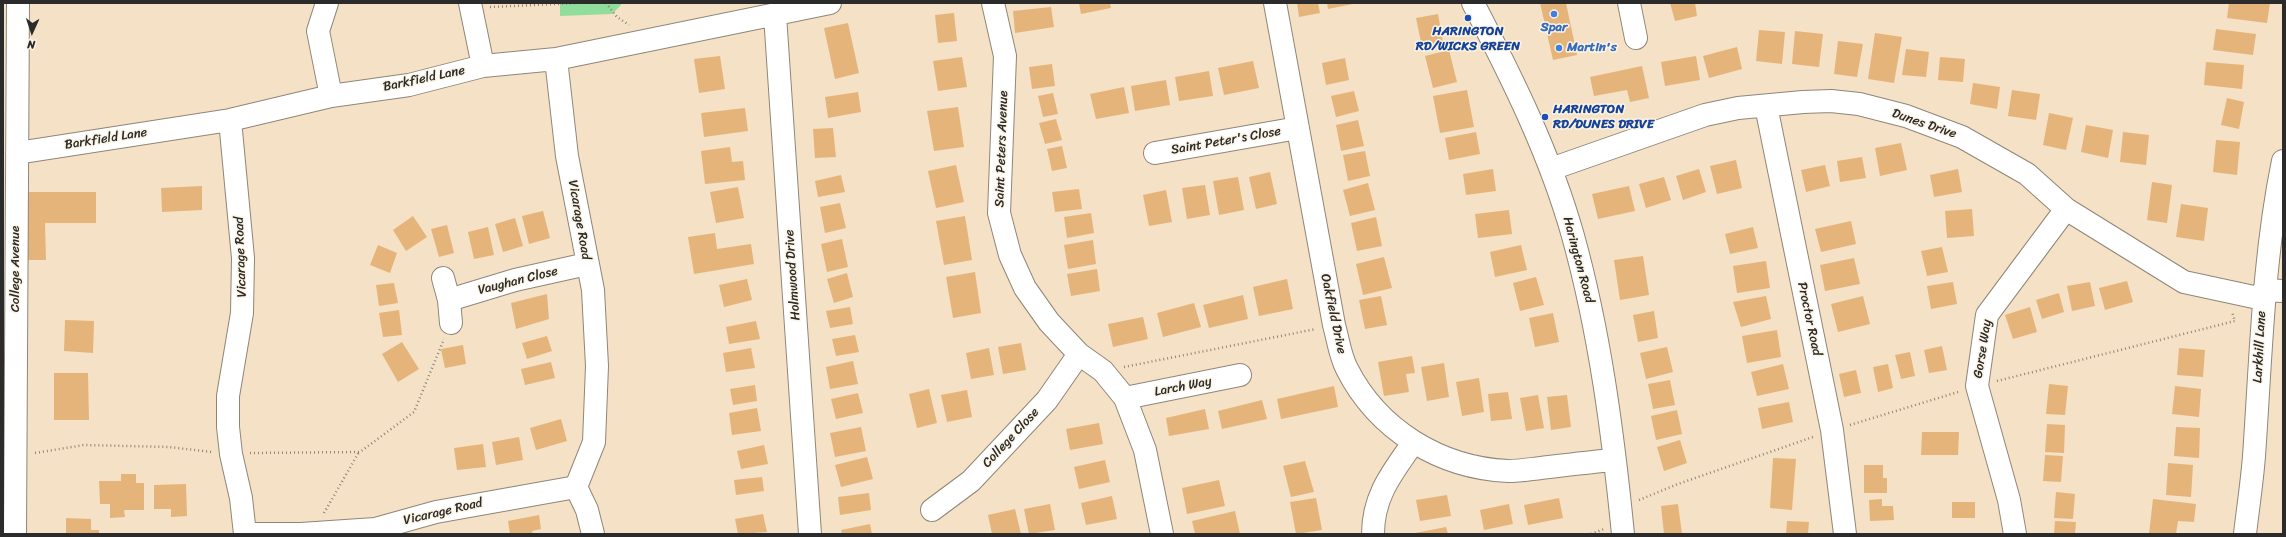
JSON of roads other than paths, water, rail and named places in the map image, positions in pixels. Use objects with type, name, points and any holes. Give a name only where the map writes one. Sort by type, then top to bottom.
[{"type":"street","name":"College Avenue","points":[[15,534],[18,3]]},
{"type":"street","points":[[327,3],[318,31],[331,96]]},
{"type":"street","name":"Barkfield Lane","points":[[17,152],[230,120],[331,96],[409,85],[483,66],[556,59],[830,3]]},
{"type":"street","name":"Saint Peters Avenue","points":[[993,3],[1005,56],[999,213],[1010,255],[1024,288],[1049,322],[1079,354],[1103,371],[1125,398],[1145,450],[1162,534]]},
{"type":"street","name":"Oakfield Drive","points":[[1275,3],[1334,325],[1346,368],[1361,393],[1384,420],[1413,443],[1440,456],[1473,466],[1509,471],[1614,460]]},
{"type":"street","name":"Harington Road","points":[[1473,3],[1520,94],[1551,169],[1573,235],[1594,320],[1623,534]]},
{"type":"street","points":[[1629,3],[1636,38]]},
{"type":"street","points":[[471,6],[483,66]]},
{"type":"street","name":"Holmwood Drive","points":[[774,15],[810,534]]},
{"type":"street","name":"Vicarage Road","points":[[230,120],[243,258],[242,313],[228,396],[231,454],[241,498],[244,534],[312,533],[375,529],[436,512],[576,487],[594,442],[597,366],[593,290],[567,156],[556,59]]},
{"type":"street","name":"Dunes Drive","points":[[1551,169],[1705,115],[1738,108],[1830,101],[1859,104],[1906,116],[1962,137],[2027,174],[2066,209],[2184,282],[2225,291],[2270,293]]},
{"type":"street","name":"Proctor Road","points":[[1766,106],[1832,430],[1845,534]]},
{"type":"street","name":"Saint Peter's Close","points":[[1155,153],[1298,128]]},
{"type":"street","name":"Larkhill Lane","points":[[2245,534],[2270,293],[2274,202],[2283,161]]},
{"type":"street","name":"Gorse Way","points":[[2015,534],[2009,500],[1977,386],[1987,315],[2066,209]]},
{"type":"street","name":"Vaughan Close","points":[[449,300],[515,280],[587,264]]},
{"type":"street","points":[[443,278],[449,300],[451,323]]},
{"type":"street","name":"College Close","points":[[932,510],[977,475],[1048,400],[1079,354]]},
{"type":"street","name":"Larch Way","points":[[1125,398],[1240,375]]},
{"type":"street","points":[[1373,534],[1373,519],[1383,486],[1413,443]]},
{"type":"street","points":[[576,487],[587,510],[593,534]]},
{"type":"place","name":"Spar","points":[[1554,14]]},
{"type":"place","name":"HARINGTON RD/WICKS GREEN","points":[[1468,18]]},
{"type":"place","name":"Martin's","points":[[1559,48]]},
{"type":"place","name":"HARINGTON RD/DUNES DRIVE","points":[[1545,117]]}]
